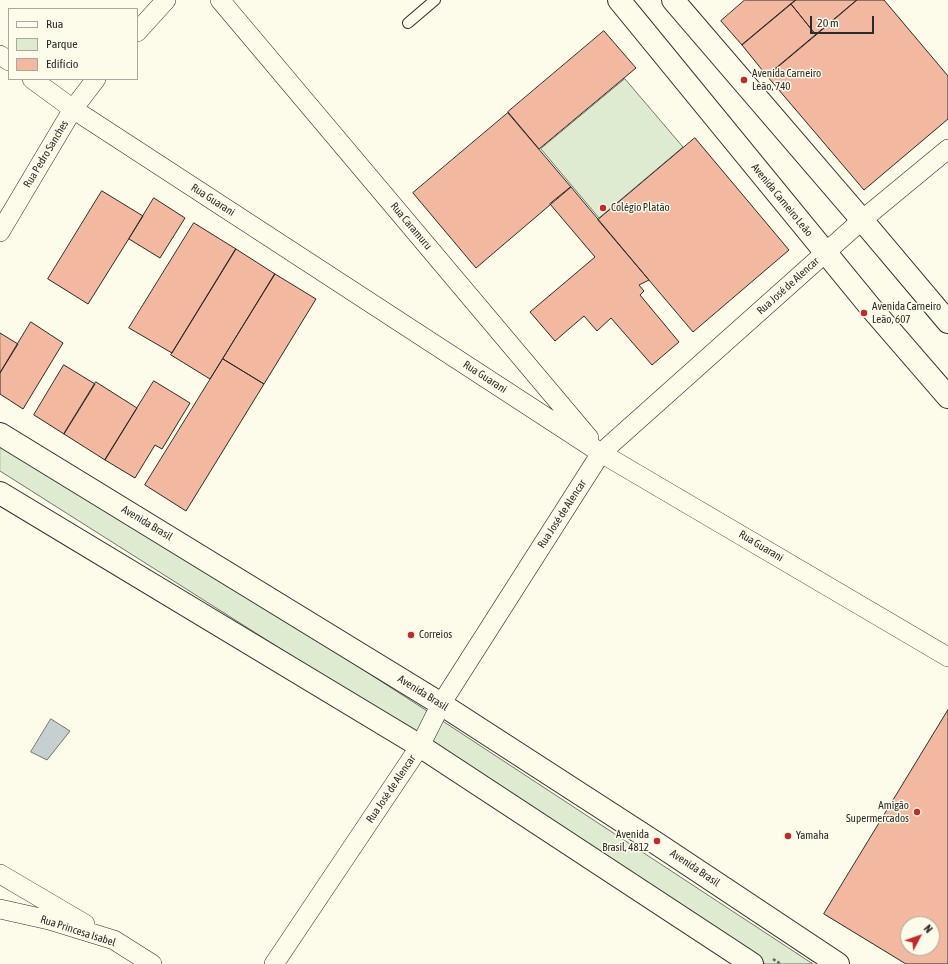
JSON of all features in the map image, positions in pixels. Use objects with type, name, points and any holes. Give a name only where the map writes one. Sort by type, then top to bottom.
[{"type":"main road","name":"Avenida Carneiro Leão","points":[[619,0],[871,308],[948,397]]},
{"type":"main road","points":[[672,0],[948,322]]},
{"type":"main road","name":"Avenida Brasil","points":[[0,434],[441,704],[656,843],[838,964]]},
{"type":"main road","points":[[0,493],[420,746],[752,964]]},
{"type":"street","points":[[138,31],[166,0]]},
{"type":"street","name":"Rua Caramuru","points":[[220,0],[601,453]]},
{"type":"street","points":[[0,55],[8,61]]},
{"type":"street","name":"Rua Guarani","points":[[33,80],[73,109],[601,453],[948,657]]},
{"type":"street","name":"Rua Pedro Sanches","points":[[0,232],[73,109],[95,80]]},
{"type":"street","name":"Rua José de Alencar","points":[[274,964],[420,746],[441,704],[601,453],[862,220],[948,149]]},
{"type":"street","points":[[0,874],[114,940]]},
{"type":"street","name":"Rua Princesa Isabel","points":[[0,909],[49,920],[114,940],[152,964]]},
{"type":"lane","points":[[408,23],[435,0]]},
{"type":"green space","points":[[625,79],[683,147],[599,218],[541,149]]},
{"type":"green space","points":[[0,436],[435,716],[813,964],[765,964],[423,739],[0,471]]},
{"type":"shaded area","points":[[51,719],[70,731],[47,760],[31,752]]},
{"type":"building","points":[[745,0],[796,0],[742,45],[721,21]]},
{"type":"building","points":[[796,0],[857,0],[816,35],[791,4]]},
{"type":"building","points":[[857,0],[884,0],[948,76],[948,119],[864,190],[767,76]]},
{"type":"building","points":[[791,4],[816,35],[767,76],[742,45]]},
{"type":"building","points":[[604,31],[636,68],[539,149],[508,112]]},
{"type":"building","points":[[508,113],[571,187],[476,268],[413,193]]},
{"type":"building","points":[[695,138],[789,250],[693,332],[598,220]]},
{"type":"building","points":[[571,187],[649,280],[639,285],[644,291],[640,295],[679,342],[652,365],[611,318],[597,331],[584,316],[555,341],[530,312],[595,257],[550,204]]},
{"type":"building","points":[[102,191],[143,216],[88,304],[48,279]]},
{"type":"building","points":[[154,198],[185,218],[160,258],[129,239]]},
{"type":"building","points":[[194,223],[236,249],[172,353],[129,328]]},
{"type":"building","points":[[236,249],[275,274],[210,379],[171,355]]},
{"type":"building","points":[[275,274],[316,299],[264,384],[223,359]]},
{"type":"building","points":[[31,322],[63,343],[23,409],[0,394],[0,373]]},
{"type":"building","points":[[0,333],[18,344],[0,373]]},
{"type":"building","points":[[223,359],[264,384],[186,511],[145,485]]},
{"type":"building","points":[[64,365],[95,384],[64,434],[34,415]]},
{"type":"building","points":[[154,381],[190,403],[162,449],[155,445],[135,478],[105,460]]},
{"type":"building","points":[[96,382],[137,408],[105,460],[64,434]]},
{"type":"building","name":"Amigão Supermercados","points":[[948,710],[948,964],[906,964],[824,914]]},
{"type":"place","name":"Avenida Carneiro Leão, 740","points":[[744,80]]},
{"type":"place","name":"Colégio Platão","points":[[603,208]]},
{"type":"place","name":"Avenida Carneiro Leão, 607","points":[[864,313]]},
{"type":"place","name":"Correios","points":[[411,635]]},
{"type":"place","name":"Amigão Supermercados","points":[[917,812]]},
{"type":"place","name":"Yamaha","points":[[788,836]]},
{"type":"place","name":"Avenida Brasil, 4812","points":[[657,841]]}]
